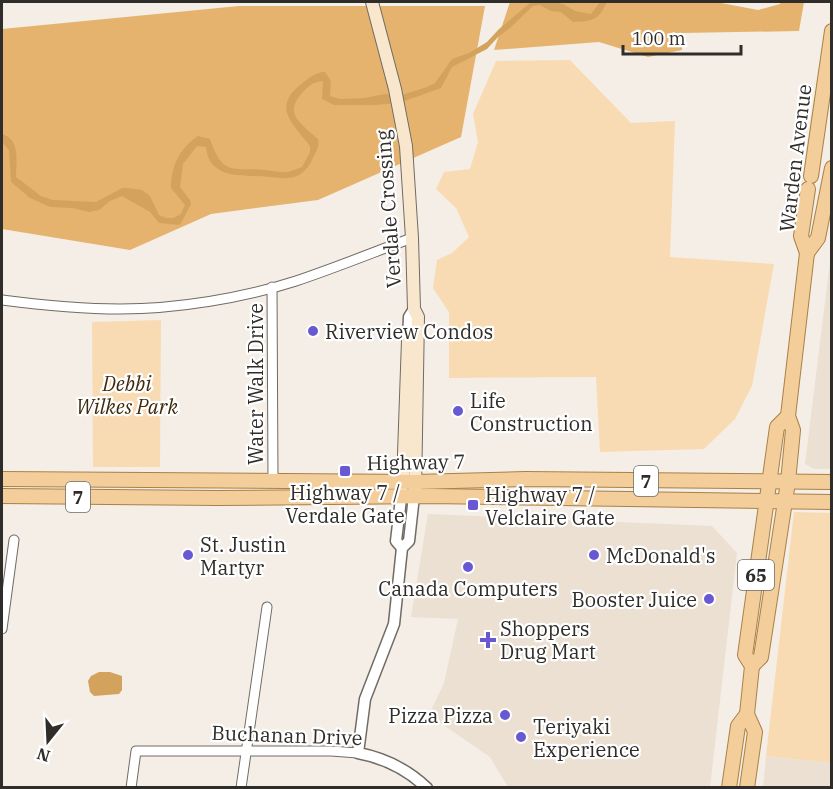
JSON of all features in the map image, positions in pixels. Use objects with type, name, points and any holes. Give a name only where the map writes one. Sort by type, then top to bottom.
[{"type":"main road","name":"Verdale Crossing","points":[[372,2],[395,89],[406,146],[414,309],[418,317],[408,489]]},
{"type":"main road","name":"Warden Avenue","points":[[752,666],[761,657],[788,482],[793,430],[788,416],[807,253],[801,236],[831,31]]},
{"type":"main road","name":"Warden Avenue","points":[[807,253],[818,238],[830,181]]},
{"type":"main road","points":[[408,340],[408,489]]},
{"type":"main road","name":"Warden Avenue","points":[[747,788],[755,732],[747,714],[752,666],[745,655],[777,427],[788,416]]},
{"type":"main road","name":"Highway 7","points":[[2,479],[273,480],[408,489],[785,503],[831,502]]},
{"type":"main road","name":"Highway 7","points":[[2,496],[408,489],[525,479],[831,482]]},
{"type":"main road","name":"Warden Avenue","points":[[729,788],[738,726],[747,714]]},
{"type":"street","points":[[809,182],[830,181]]},
{"type":"street","points":[[2,300],[65,308],[147,308],[220,298],[273,287],[412,238]]},
{"type":"street","name":"Water Walk Drive","points":[[273,287],[273,480]]},
{"type":"street","points":[[408,340],[409,317],[414,309]]},
{"type":"street","points":[[358,753],[365,699],[394,624],[402,548],[396,541],[408,489]]},
{"type":"street","points":[[2,629],[14,540]]},
{"type":"street","points":[[241,788],[267,607]]},
{"type":"street","name":"Buchanan Drive","points":[[131,788],[136,751],[246,751],[358,753],[391,763],[410,774],[427,788]]},
{"type":"shaded area","points":[[510,2],[716,2],[758,10],[781,2],[804,2],[799,31],[682,33],[682,50],[648,57],[599,42],[494,50]]},
{"type":"shaded area","points":[[531,2],[563,4],[575,11],[591,14],[600,2],[607,2],[601,13],[594,19],[580,22],[573,22],[561,12],[551,11],[540,5],[533,6],[487,49],[452,67],[441,88],[399,103],[334,105],[322,99],[323,81],[314,83],[303,92],[294,107],[297,118],[318,139],[317,150],[307,168],[301,174],[287,178],[230,174],[211,163],[206,147],[197,146],[183,164],[180,187],[191,204],[180,225],[159,223],[150,212],[122,196],[110,201],[99,210],[89,212],[73,208],[50,207],[30,198],[11,182],[9,150],[2,142],[2,134],[8,137],[15,146],[16,177],[41,196],[53,200],[96,202],[122,188],[142,190],[150,196],[159,215],[173,218],[181,214],[185,205],[171,188],[175,165],[181,152],[198,136],[210,139],[219,159],[230,168],[283,172],[302,167],[310,152],[310,146],[292,123],[286,109],[287,101],[292,93],[309,78],[325,72],[331,81],[330,96],[340,99],[385,94],[402,95],[427,87],[435,83],[452,59],[469,53],[487,42]]},
{"type":"shaded area","points":[[239,6],[485,6],[461,137],[318,200],[211,214],[130,250],[2,229],[2,29]]},
{"type":"shaded area","points":[[831,254],[831,469],[814,469],[805,464]]},
{"type":"shaded area","points":[[428,514],[712,526],[737,553],[710,787],[508,787],[490,757],[429,715],[444,683],[458,619],[411,617]]},
{"type":"shaded area","points":[[99,672],[110,672],[122,676],[122,690],[119,694],[94,696],[90,692],[88,681],[91,676]]},
{"type":"shaded area","points":[[766,756],[831,763],[831,787],[763,788]]},
{"type":"green space","points":[[570,60],[631,123],[675,121],[670,257],[774,264],[752,386],[735,419],[704,449],[600,452],[596,377],[449,378],[449,312],[433,288],[437,260],[452,253],[469,237],[456,208],[436,189],[444,172],[470,169],[478,142],[473,114],[496,61]]},
{"type":"green space","name":"Debbi Wilkes Park","points":[[161,320],[160,467],[93,467],[92,322]]},
{"type":"green space","points":[[794,512],[831,513],[831,763],[766,756]]},
{"type":"place","name":"Riverview Condos","points":[[313,331]]},
{"type":"place","name":"Life Construction","points":[[458,411]]},
{"type":"place","name":"Highway 7 / Verdale Gate","points":[[345,471]]},
{"type":"place","name":"Highway 7 / Velclaire Gate","points":[[473,505]]},
{"type":"place","name":"St. Justin Martyr","points":[[188,555]]},
{"type":"place","name":"McDonald's","points":[[594,555]]},
{"type":"place","name":"Canada Computers","points":[[468,567]]},
{"type":"place","name":"Booster Juice","points":[[709,599]]},
{"type":"place","name":"Shoppers Drug Mart","points":[[488,640]]},
{"type":"place","name":"Pizza Pizza","points":[[505,715]]},
{"type":"place","name":"Teriyaki Experience","points":[[521,737]]}]
